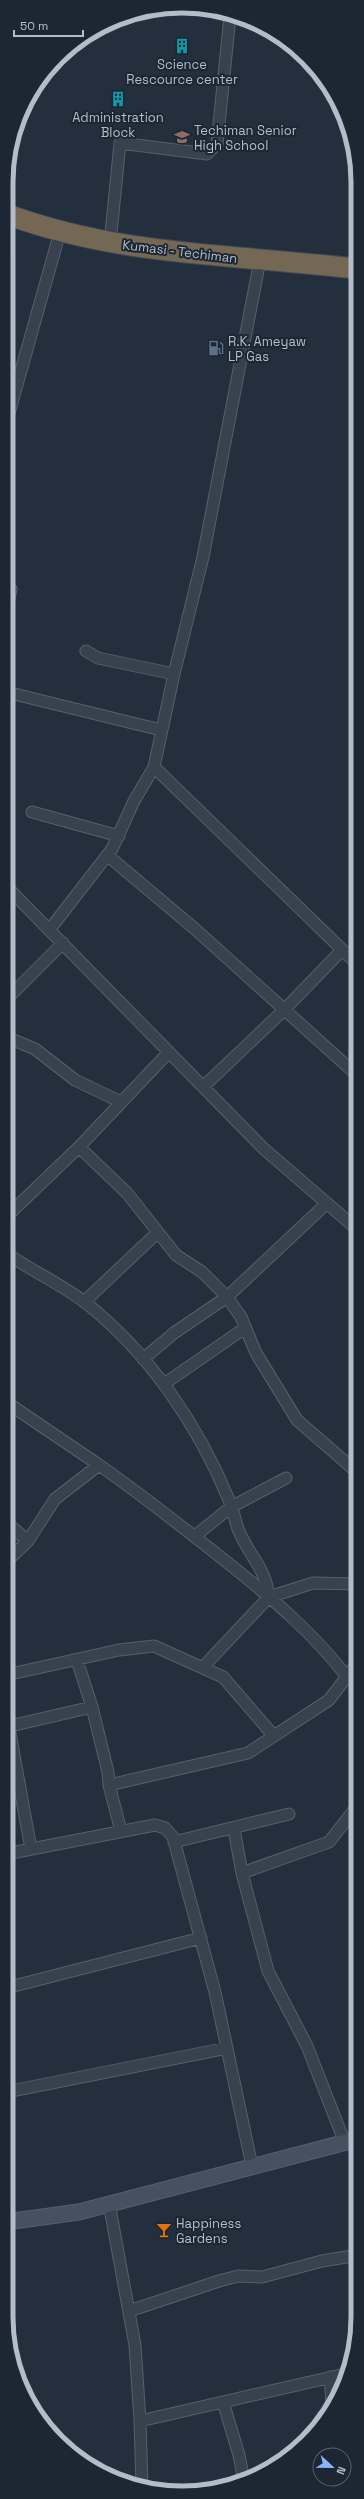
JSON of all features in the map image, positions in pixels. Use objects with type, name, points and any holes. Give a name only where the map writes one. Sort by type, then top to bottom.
[{"type":"highway","name":"Kumasi - Techiman","points":[[13,216],[60,232],[110,243],[181,254],[351,268]]},
{"type":"street","points":[[110,243],[120,143],[208,154],[217,144],[230,20]]},
{"type":"street","points":[[13,399],[60,232]]},
{"type":"street","points":[[50,929],[107,855],[119,836],[134,801],[154,767],[174,674],[203,557],[260,260]]},
{"type":"street","points":[[86,651],[98,658],[174,674]]},
{"type":"street","points":[[13,694],[161,730]]},
{"type":"street","points":[[154,767],[351,958]]},
{"type":"street","points":[[32,812],[119,836]]},
{"type":"street","points":[[107,855],[195,930],[351,1070]]},
{"type":"street","points":[[13,893],[264,1149],[351,1224]]},
{"type":"street","points":[[13,993],[63,943]]},
{"type":"street","points":[[203,1087],[284,1010],[342,950]]},
{"type":"street","points":[[13,1040],[35,1049],[75,1080],[121,1102]]},
{"type":"street","points":[[13,1210],[79,1147],[169,1052]]},
{"type":"street","points":[[79,1147],[121,1187],[176,1255],[202,1272],[227,1297],[241,1317],[269,1376],[297,1420],[351,1467]]},
{"type":"street","points":[[143,1359],[174,1333],[227,1297],[326,1204]]},
{"type":"street","points":[[84,1302],[157,1233]]},
{"type":"street","points":[[13,1257],[84,1302],[108,1321],[164,1384],[187,1418],[231,1507],[238,1529],[265,1575],[269,1597]]},
{"type":"street","points":[[164,1384],[245,1328]]},
{"type":"street","points":[[13,1407],[99,1465],[195,1536],[296,1621],[347,1677]]},
{"type":"street","points":[[13,1556],[28,1542],[55,1499],[99,1465]]},
{"type":"street","points":[[195,1536],[231,1507],[286,1478]]},
{"type":"street","points":[[13,1528],[28,1542]]},
{"type":"street","points":[[204,1666],[269,1597],[313,1583],[351,1584]]},
{"type":"street","points":[[13,1674],[154,1646],[204,1666],[223,1677],[273,1735]]},
{"type":"street","points":[[77,1660],[92,1707],[108,1772],[109,1785],[121,1831]]},
{"type":"street","points":[[109,1785],[248,1753],[273,1735],[329,1700],[351,1672]]},
{"type":"street","points":[[13,1726],[92,1707]]},
{"type":"street","points":[[13,1754],[31,1849]]},
{"type":"street","points":[[174,1842],[234,1829],[256,1821],[289,1814]]},
{"type":"street","points":[[242,1873],[329,1842],[351,1814]]},
{"type":"street","points":[[13,1853],[155,1824],[165,1828],[174,1842],[201,1938],[252,2166]]},
{"type":"street","points":[[13,2221],[61,2216],[351,2141],[307,2046],[268,1971],[242,1873],[234,1829]]},
{"type":"street","points":[[13,1986],[201,1938]]},
{"type":"street","points":[[13,2091],[226,2048]]},
{"type":"street","points":[[109,2203],[135,2345],[142,2481]]},
{"type":"street","points":[[129,2311],[238,2276],[262,2277],[322,2261],[351,2256]]},
{"type":"street","points":[[140,2421],[341,2375]]},
{"type":"street","points":[[330,2377],[331,2396]]},
{"type":"street","points":[[223,2402],[239,2455],[243,2475]]},
{"type":"place","name":"Science Rescource center","points":[[182,46]]},
{"type":"place","name":"Administration Block","points":[[118,99]]},
{"type":"place","name":"Techiman Senior High School","points":[[182,137]]},
{"type":"place","name":"R.K. Ameyaw LP Gas","points":[[216,348]]},
{"type":"place","name":"Happiness Gardens","points":[[164,2230]]}]
